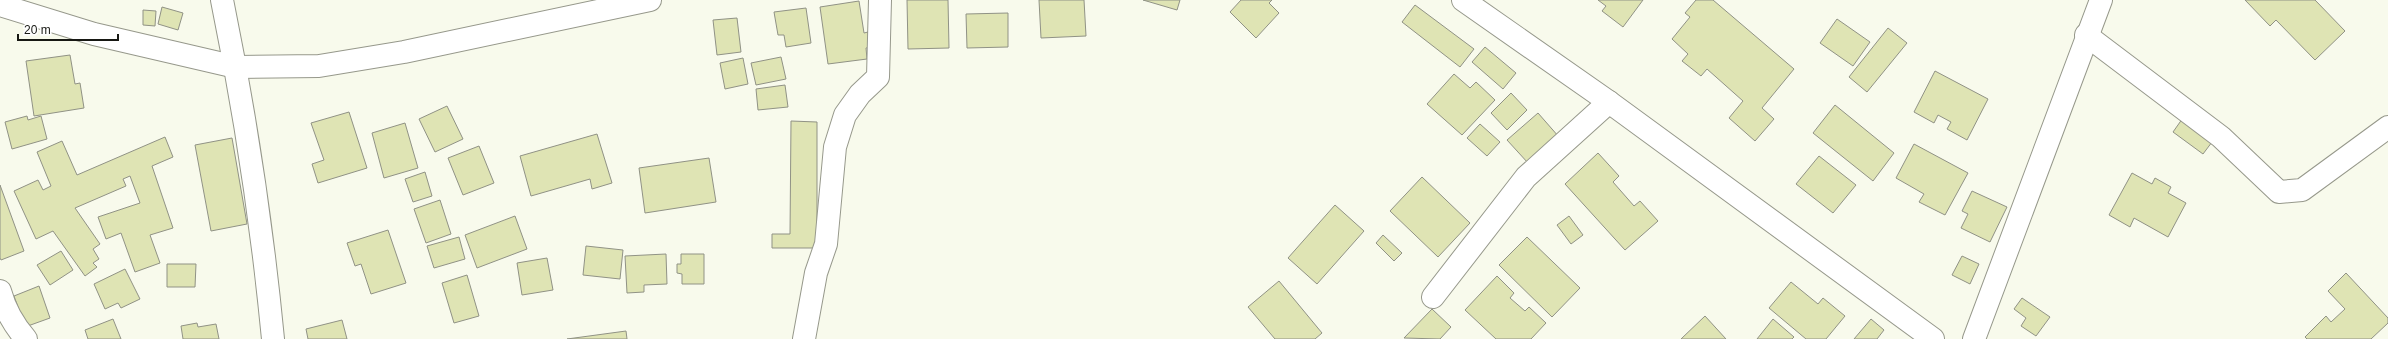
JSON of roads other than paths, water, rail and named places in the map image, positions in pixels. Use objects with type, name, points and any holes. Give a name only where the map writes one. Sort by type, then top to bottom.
[{"type":"street","points":[[222,0],[236,67],[257,191],[273,339]]},
{"type":"street","points":[[0,5],[94,34],[236,67],[319,66],[404,52],[650,0]]},
{"type":"street","points":[[804,339],[816,273],[826,244],[835,147],[845,116],[860,94],[878,77],[880,0]]},
{"type":"street","points":[[1463,0],[1609,102],[1933,339]]},
{"type":"street","points":[[1974,339],[2021,217],[2086,35],[2101,0]]},
{"type":"street","points":[[2086,35],[2221,137],[2279,192],[2302,190],[2388,127]]},
{"type":"street","points":[[1433,297],[1526,177],[1609,102]]},
{"type":"street","points":[[0,291],[4,307],[16,327],[26,339]]}]
